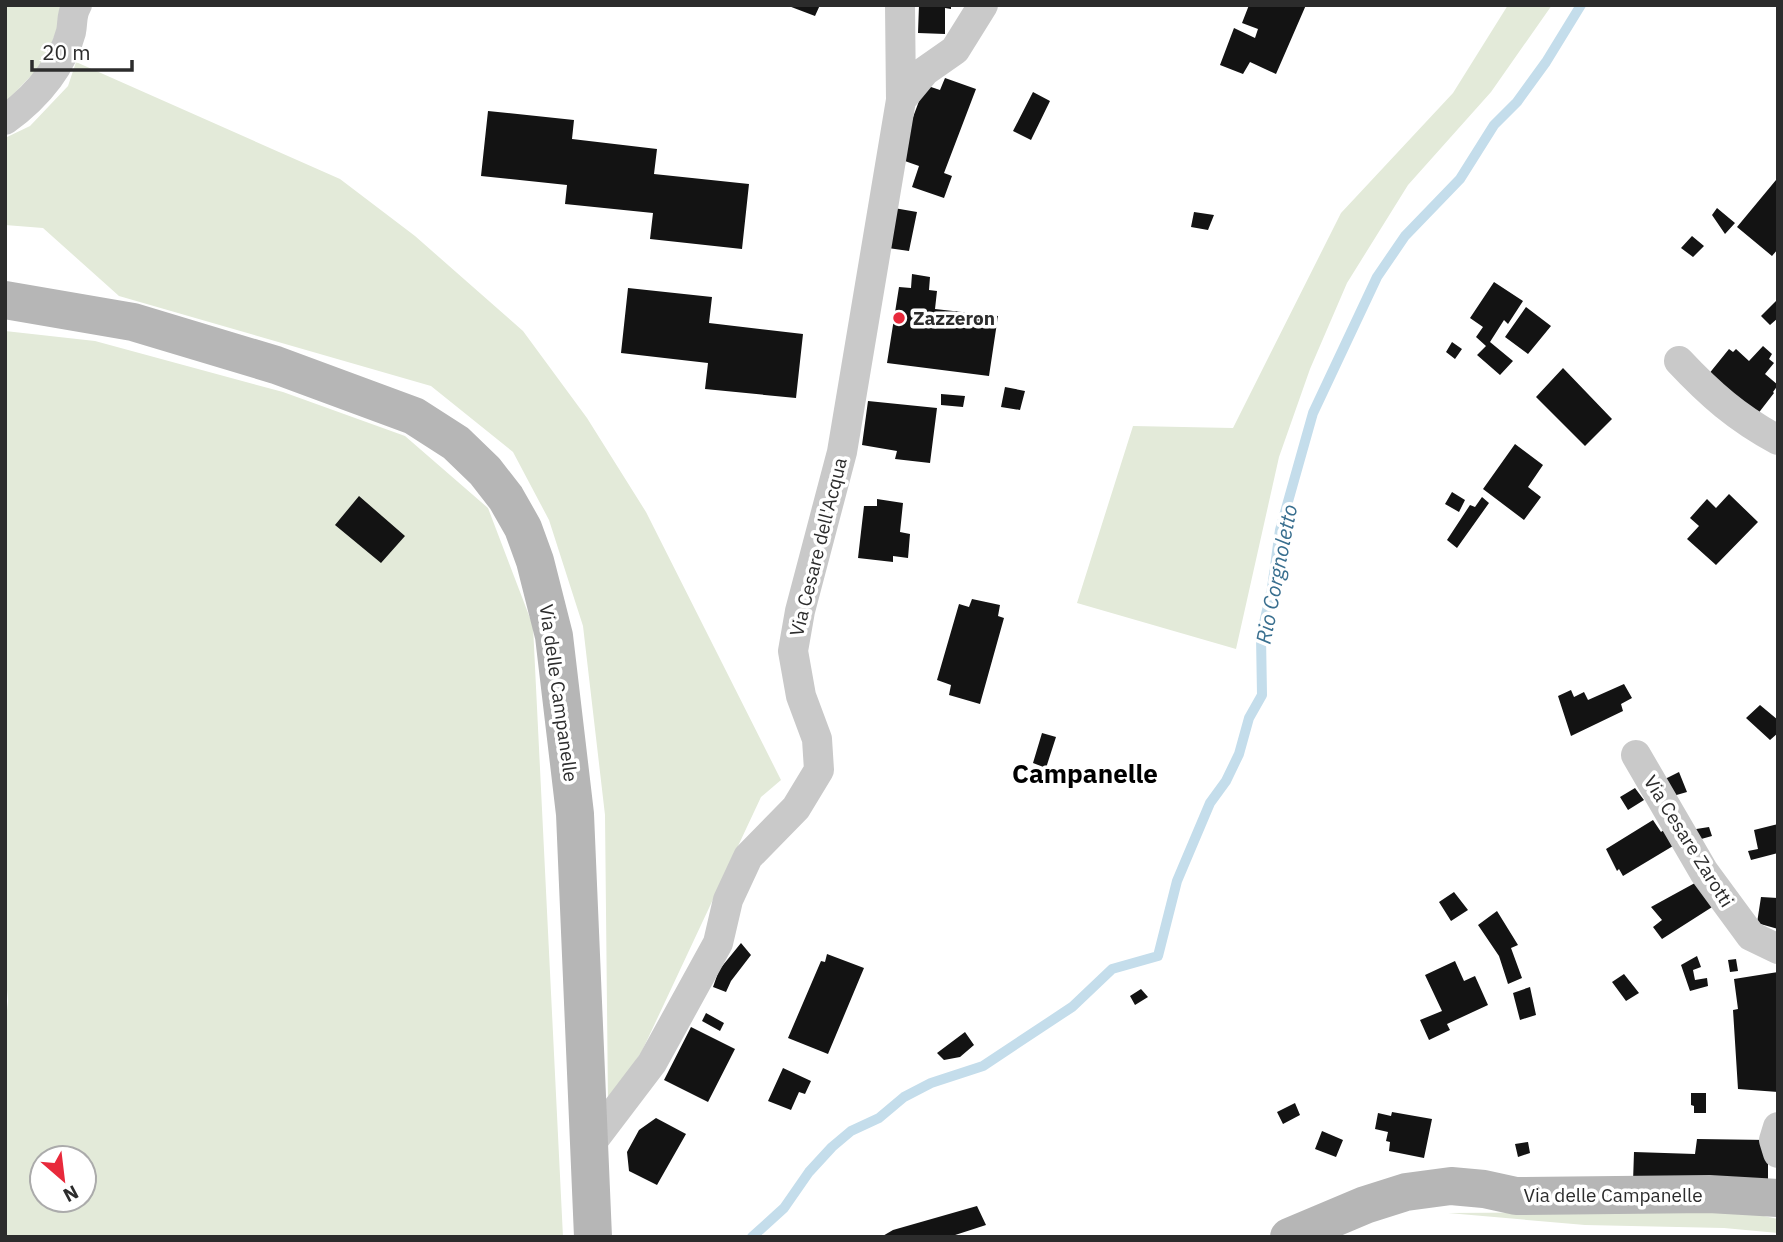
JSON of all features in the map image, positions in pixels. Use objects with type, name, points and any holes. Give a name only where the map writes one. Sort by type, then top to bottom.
[{"type":"street","points":[[5,120],[29,103],[55,69],[71,32],[77,5]]},
{"type":"street","name":"Via Cesare dell'Acqua","points":[[589,1146],[622,1106],[659,1051],[718,943],[728,900],[748,857],[796,808],[819,769],[817,739],[801,696],[793,651],[800,611],[842,452],[901,100],[900,5]]},
{"type":"street","points":[[901,100],[925,71],[955,50],[984,5]]},
{"type":"street","name":"Via delle Campanelle","points":[[5,300],[133,322],[276,365],[414,416],[456,443],[485,471],[506,498],[523,528],[535,561],[554,636],[575,814],[593,1237]]},
{"type":"street","points":[[1679,361],[1711,396],[1778,440]]},
{"type":"street","name":"Via Cesare Zarotti","points":[[1636,755],[1704,872],[1751,936],[1778,950]]},
{"type":"street","points":[[1778,1127],[1774,1140],[1778,1153]]},
{"type":"street","name":"Via delle Campanelle","points":[[1289,1237],[1365,1205],[1406,1192],[1451,1186],[1516,1196],[1709,1194],[1778,1198]]},
{"type":"green space","points":[[5,5],[66,5],[45,61],[5,103]]},
{"type":"green space","points":[[1508,5],[1552,5],[1491,92],[1408,185],[1347,283],[1310,369],[1279,457],[1236,649],[1077,603],[1133,426],[1233,428],[1341,213],[1453,93]]},
{"type":"green space","points":[[76,62],[340,179],[415,236],[523,331],[587,418],[646,512],[781,780],[761,797],[642,1051],[608,1103],[605,815],[583,626],[549,520],[513,452],[431,386],[119,296],[43,228],[5,225],[5,138],[30,126],[68,86]]},
{"type":"green space","points":[[5,331],[95,341],[283,392],[405,436],[488,508],[533,626],[563,1237],[5,1237],[5,1029],[8,1001],[5,966]]},
{"type":"green space","points":[[1739,1211],[1778,1219],[1778,1233],[1724,1228],[1585,1225],[1448,1213]]},
{"type":"building","points":[[786,5],[820,5],[815,16]]},
{"type":"building","points":[[919,5],[951,5],[951,9],[945,8],[945,34],[918,33]]},
{"type":"building","points":[[1249,5],[1306,5],[1276,74],[1250,62],[1243,74],[1220,65],[1234,28],[1255,38],[1258,29],[1242,23]]},
{"type":"building","points":[[945,78],[976,89],[944,173],[952,176],[944,198],[912,187],[919,166],[902,160],[906,136],[925,85],[940,90]]},
{"type":"building","points":[[1033,92],[1050,101],[1031,140],[1013,131]]},
{"type":"building","points":[[488,111],[574,120],[572,139],[657,149],[654,174],[749,184],[742,249],[650,239],[653,213],[565,204],[567,185],[481,176]]},
{"type":"building","points":[[1776,180],[1778,249],[1772,256],[1737,227]]},
{"type":"building","points":[[894,208],[917,212],[909,251],[888,248]]},
{"type":"building","points":[[1717,208],[1735,223],[1725,234],[1712,215]]},
{"type":"building","points":[[1194,212],[1214,215],[1208,230],[1191,227]]},
{"type":"building","points":[[1692,236],[1704,246],[1693,257],[1681,248]]},
{"type":"building","points":[[912,274],[930,277],[929,290],[937,291],[935,309],[998,316],[989,376],[887,363],[899,287],[911,288]]},
{"type":"building","points":[[1494,282],[1523,301],[1508,324],[1504,320],[1490,342],[1513,361],[1500,375],[1477,355],[1486,346],[1476,337],[1483,327],[1470,318]]},
{"type":"building","points":[[628,288],[712,297],[709,323],[803,334],[796,398],[705,389],[708,363],[621,353]]},
{"type":"building","points":[[1778,299],[1778,318],[1770,325],[1761,316]]},
{"type":"building","points":[[1526,307],[1551,326],[1528,354],[1505,337]]},
{"type":"building","points":[[1452,342],[1462,349],[1455,359],[1446,352]]},
{"type":"building","points":[[1763,346],[1772,354],[1769,359],[1774,363],[1765,374],[1778,385],[1757,415],[1708,375],[1729,349],[1733,352],[1736,349],[1749,361]]},
{"type":"building","points":[[1563,368],[1612,419],[1585,446],[1536,397]]},
{"type":"building","points":[[1005,387],[1025,391],[1020,410],[1001,407]]},
{"type":"building","points":[[941,394],[965,396],[963,407],[941,405]]},
{"type":"building","points":[[868,401],[937,408],[930,463],[895,459],[897,451],[862,445]]},
{"type":"building","points":[[1515,444],[1543,465],[1528,487],[1541,497],[1524,520],[1483,489]]},
{"type":"building","points":[[1452,492],[1465,500],[1459,512],[1445,504]]},
{"type":"building","points":[[1729,494],[1758,522],[1716,565],[1687,539],[1699,526],[1690,518],[1707,499],[1716,508]]},
{"type":"building","points":[[359,496],[405,536],[381,563],[335,525]]},
{"type":"building","points":[[1482,497],[1489,503],[1457,548],[1447,540],[1470,505],[1475,507]]},
{"type":"building","points":[[877,499],[903,503],[900,532],[910,534],[908,558],[893,556],[893,562],[858,558],[864,506],[877,506]]},
{"type":"building","points":[[972,599],[1000,605],[998,616],[1004,618],[980,704],[949,695],[951,685],[937,680],[959,604],[969,607]]},
{"type":"building","points":[[1624,684],[1632,698],[1621,704],[1623,711],[1571,736],[1558,696],[1571,690],[1574,697],[1584,692],[1588,700]]},
{"type":"building","points":[[1760,705],[1778,720],[1778,733],[1770,740],[1746,718]]},
{"type":"building","points":[[1042,733],[1056,737],[1046,768],[1033,763]]},
{"type":"building","points":[[1679,772],[1687,792],[1673,796],[1663,780]]},
{"type":"building","points":[[1635,788],[1644,800],[1628,810],[1620,797]]},
{"type":"building","points":[[1653,820],[1661,832],[1672,824],[1683,840],[1623,876],[1619,869],[1617,871],[1606,849]]},
{"type":"building","points":[[1778,824],[1778,853],[1751,860],[1748,851],[1758,849],[1754,830]]},
{"type":"building","points":[[1709,827],[1712,836],[1694,841],[1690,830]]},
{"type":"building","points":[[1704,878],[1720,902],[1662,939],[1653,927],[1662,920],[1651,907]]},
{"type":"building","points":[[1454,892],[1468,910],[1451,921],[1439,902]]},
{"type":"building","points":[[1761,897],[1778,898],[1778,929],[1757,923]]},
{"type":"building","points":[[1497,911],[1518,945],[1511,948],[1522,978],[1508,984],[1499,956],[1478,925]]},
{"type":"building","points":[[741,943],[751,955],[726,992],[713,987],[719,970]]},
{"type":"building","points":[[827,954],[864,968],[828,1054],[788,1038],[821,961],[825,962]]},
{"type":"building","points":[[1697,956],[1701,967],[1693,970],[1695,980],[1707,978],[1708,986],[1690,991],[1681,965]]},
{"type":"building","points":[[1736,959],[1738,971],[1730,972],[1728,960]]},
{"type":"building","points":[[1455,961],[1464,981],[1475,976],[1488,1005],[1447,1024],[1450,1030],[1429,1040],[1420,1020],[1442,1011],[1425,975]]},
{"type":"building","points":[[1778,972],[1778,1092],[1738,1089],[1733,1010],[1738,1009],[1734,979]]},
{"type":"building","points":[[1624,974],[1639,993],[1626,1001],[1612,982]]},
{"type":"building","points":[[1530,987],[1536,1015],[1520,1020],[1513,993]]},
{"type":"building","points":[[1141,989],[1148,997],[1135,1005],[1130,996]]},
{"type":"building","points":[[706,1013],[724,1023],[720,1031],[702,1021]]},
{"type":"building","points":[[691,1027],[735,1049],[708,1102],[664,1080]]},
{"type":"building","points":[[965,1032],[974,1045],[960,1057],[944,1060],[937,1053]]},
{"type":"building","points":[[783,1068],[811,1081],[805,1094],[799,1092],[791,1110],[768,1101]]},
{"type":"building","points":[[1691,1093],[1706,1093],[1706,1113],[1694,1113]]},
{"type":"building","points":[[1295,1103],[1300,1115],[1283,1124],[1277,1112]]},
{"type":"building","points":[[1392,1112],[1432,1119],[1424,1158],[1389,1151],[1390,1142],[1386,1141],[1388,1132],[1375,1129],[1378,1113],[1391,1116]]},
{"type":"building","points":[[656,1118],[686,1134],[657,1185],[629,1171],[627,1152],[639,1130]]},
{"type":"building","points":[[1322,1131],[1343,1140],[1336,1157],[1315,1149]]},
{"type":"building","points":[[1697,1139],[1768,1140],[1768,1184],[1633,1182],[1634,1152],[1695,1154]]},
{"type":"building","points":[[1528,1142],[1530,1153],[1518,1157],[1515,1144]]},
{"type":"building","points":[[977,1206],[986,1225],[949,1237],[881,1237],[893,1230]]},
{"type":"waterway","name":"Rio Corgnoletto","points":[[752,1237],[784,1208],[809,1172],[851,1131],[879,1118],[904,1097],[931,1083],[983,1066],[1072,1007],[1112,969],[1158,956],[1177,881],[1210,803],[1226,781],[1239,754],[1249,718],[1262,695],[1261,636],[1272,588],[1280,530],[1313,413],[1377,277],[1405,236],[1460,179],[1494,125],[1517,102],[1546,62],[1581,5]]},
{"type":"place","name":"Zazzeron","points":[[899,318]]},
{"type":"district","name":"Campanelle","points":[[1085,773]]}]
